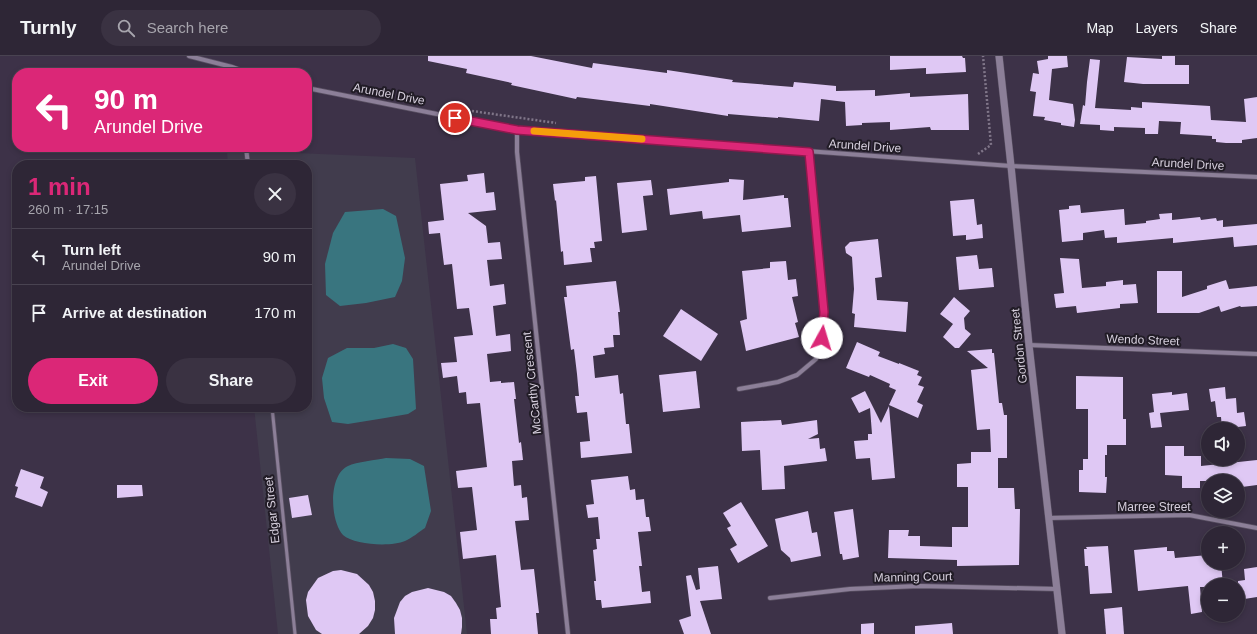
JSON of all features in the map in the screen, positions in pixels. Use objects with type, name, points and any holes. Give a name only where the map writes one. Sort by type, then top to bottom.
[{"type":"street","points":[[189,56],[231,68]]},
{"type":"street","name":"Gordon Street","points":[[999,56],[1029,345],[1062,634]]},
{"type":"street","name":"Arundel Drive","points":[[312,89],[517,130],[1011,166],[1257,177]]},
{"type":"street","name":"McCarthy Crescent","points":[[517,130],[517,152],[568,634]]},
{"type":"street","points":[[739,389],[778,382],[797,375],[816,359],[822,338],[824,312],[809,152]]},
{"type":"street","name":"Wendo Street","points":[[1029,345],[1257,354]]},
{"type":"street","name":"Marree Street","points":[[1049,518],[1189,515],[1257,528]]},
{"type":"street","name":"Manning Court","points":[[770,598],[850,589],[919,586],[1058,589]]},
{"type":"lane","name":"Edgar Street","points":[[272,412],[294,634]]},
{"type":"path","points":[[971,154],[979,154],[991,145],[983,56]]},
{"type":"path","points":[[465,110],[563,124]]},
{"type":"shaded area","points":[[227,152],[274,152],[415,158],[467,634],[278,634],[255,412],[312,412],[312,160],[228,160]]},
{"type":"shaded area","points":[[383,209],[396,216],[405,258],[402,281],[395,297],[366,303],[340,306],[326,295],[325,264],[333,233],[345,212]]},
{"type":"shaded area","points":[[393,344],[406,348],[413,359],[416,409],[408,414],[348,424],[332,422],[324,398],[322,378],[328,358],[347,348],[374,348]]},
{"type":"shaded area","points":[[386,458],[410,459],[424,466],[431,511],[425,528],[413,537],[399,543],[373,544],[355,541],[343,535],[335,520],[333,499],[337,479],[342,471],[348,466],[361,462]]},
{"type":"building","points":[[428,56],[531,56],[592,68],[593,63],[667,73],[667,70],[733,80],[732,82],[793,87],[794,82],[836,86],[836,91],[875,90],[875,96],[910,93],[910,97],[968,94],[969,130],[931,130],[930,127],[890,130],[890,122],[862,123],[862,125],[846,126],[845,102],[821,99],[819,121],[728,114],[728,116],[650,104],[650,106],[577,97],[576,99],[511,85],[512,83],[466,73],[467,69],[428,61]]},
{"type":"building","points":[[890,56],[962,56],[965,58],[966,72],[926,74],[926,68],[890,70]]},
{"type":"building","points":[[1048,56],[1067,56],[1068,67],[1052,69],[1049,100],[1073,104],[1075,120],[1074,127],[1044,120],[1045,117],[1033,116],[1036,92],[1030,91],[1033,73],[1039,74],[1037,61],[1048,59]]},
{"type":"building","points":[[1162,56],[1175,56],[1175,65],[1189,65],[1189,84],[1143,84],[1124,82],[1127,57],[1162,59]]},
{"type":"building","points":[[1090,59],[1100,60],[1095,108],[1131,110],[1131,107],[1142,108],[1142,102],[1210,106],[1211,120],[1246,122],[1244,99],[1257,97],[1257,138],[1242,140],[1242,143],[1216,142],[1216,139],[1212,139],[1212,136],[1180,134],[1181,122],[1159,121],[1158,134],[1145,134],[1145,128],[1114,127],[1114,131],[1100,130],[1100,125],[1080,124],[1083,105],[1085,106]]},
{"type":"building","points":[[484,173],[486,193],[494,192],[496,210],[468,213],[486,226],[488,243],[500,242],[502,259],[487,260],[490,286],[504,284],[506,304],[493,306],[496,336],[510,334],[511,351],[487,354],[490,382],[514,382],[516,399],[514,399],[519,443],[521,442],[523,460],[512,461],[514,486],[521,485],[522,498],[527,497],[529,520],[515,521],[521,570],[534,569],[539,613],[536,613],[538,634],[491,634],[490,619],[497,619],[496,608],[501,607],[496,555],[463,559],[460,532],[477,530],[472,487],[458,488],[456,471],[487,467],[480,403],[467,404],[466,392],[459,393],[457,376],[443,378],[441,363],[457,362],[454,337],[473,335],[469,308],[457,309],[452,264],[444,265],[440,233],[429,234],[428,222],[444,220],[440,184],[468,181],[467,175]]},
{"type":"building","points":[[596,176],[602,241],[594,242],[595,248],[590,248],[592,262],[564,265],[563,251],[561,252],[553,184],[585,181],[585,177]]},
{"type":"building","points":[[729,179],[744,180],[743,200],[784,195],[784,198],[788,198],[791,227],[742,232],[740,215],[703,219],[702,211],[670,215],[667,189],[729,182]]},
{"type":"building","points":[[651,180],[653,195],[643,196],[647,230],[622,233],[617,183]]},
{"type":"building","points":[[974,199],[977,225],[982,224],[983,238],[966,240],[966,235],[953,236],[950,201]]},
{"type":"building","points":[[1080,205],[1081,213],[1124,209],[1125,225],[1146,223],[1146,221],[1160,219],[1159,214],[1172,213],[1172,220],[1200,217],[1201,220],[1216,218],[1217,221],[1223,220],[1223,227],[1257,224],[1257,245],[1234,247],[1233,237],[1173,243],[1173,238],[1117,243],[1117,237],[1105,238],[1104,230],[1083,233],[1083,240],[1062,242],[1059,210],[1069,209],[1069,206]]},
{"type":"building","points":[[878,239],[882,277],[875,278],[877,300],[908,302],[906,332],[854,327],[855,314],[852,313],[854,289],[852,257],[846,253],[845,247],[850,242]]},
{"type":"building","points":[[977,255],[979,269],[992,268],[994,287],[959,290],[956,257]]},
{"type":"building","points":[[1060,258],[1079,259],[1082,288],[1106,286],[1106,282],[1123,280],[1123,285],[1136,284],[1138,303],[1120,304],[1120,308],[1077,313],[1076,306],[1056,308],[1054,294],[1064,293]]},
{"type":"building","points":[[786,261],[788,280],[796,279],[798,296],[792,297],[798,322],[795,323],[799,337],[746,351],[740,321],[747,319],[742,271],[770,268],[770,262]]},
{"type":"building","points":[[1157,271],[1182,271],[1182,297],[1207,289],[1207,286],[1226,280],[1229,289],[1257,286],[1257,306],[1240,306],[1221,312],[1219,306],[1199,313],[1157,313]]},
{"type":"building","points":[[616,281],[620,312],[618,312],[620,335],[613,335],[614,347],[604,348],[605,354],[593,356],[595,378],[618,375],[620,394],[623,393],[626,424],[629,424],[632,453],[581,458],[580,442],[590,441],[587,412],[577,413],[575,396],[579,396],[574,349],[571,350],[564,297],[567,297],[566,286]]},
{"type":"building","points":[[954,297],[970,311],[964,318],[965,329],[971,334],[959,348],[955,348],[943,337],[953,324],[940,314]]},
{"type":"building","points":[[681,309],[718,334],[701,361],[663,336]]},
{"type":"building","points":[[857,342],[880,352],[878,356],[919,371],[917,375],[922,377],[918,385],[924,387],[917,402],[923,405],[918,418],[889,405],[896,390],[889,387],[890,384],[870,375],[869,377],[846,368]]},
{"type":"building","points":[[992,349],[992,353],[994,353],[999,403],[1002,403],[1004,415],[1007,415],[1007,458],[998,458],[998,488],[1014,488],[1015,509],[1020,509],[1019,565],[957,566],[957,560],[888,558],[889,530],[909,530],[908,536],[920,536],[920,546],[952,547],[952,527],[968,527],[968,487],[957,487],[957,464],[971,463],[971,452],[991,452],[990,429],[977,430],[971,370],[988,368],[967,351]]},
{"type":"building","points":[[696,371],[700,408],[663,412],[659,375]]},
{"type":"building","points":[[1076,376],[1123,377],[1123,419],[1126,419],[1126,445],[1107,445],[1107,455],[1105,455],[1105,477],[1107,477],[1106,493],[1079,492],[1079,470],[1083,470],[1083,459],[1088,459],[1088,409],[1076,409]]},
{"type":"building","points":[[1225,387],[1226,399],[1236,398],[1237,413],[1244,412],[1246,426],[1245,422],[1221,422],[1221,417],[1217,417],[1215,401],[1211,402],[1209,389]]},
{"type":"building","points":[[865,391],[881,423],[889,406],[895,478],[872,480],[870,458],[856,459],[854,441],[868,440],[868,434],[872,434],[870,408],[859,413],[851,398]]},
{"type":"building","points":[[1172,392],[1172,395],[1187,393],[1189,410],[1160,413],[1162,427],[1151,428],[1149,413],[1154,412],[1152,394]]},
{"type":"building","points":[[781,420],[782,425],[817,420],[818,434],[808,439],[819,438],[820,449],[825,448],[827,461],[784,466],[785,489],[762,490],[760,450],[742,451],[741,422]]},
{"type":"building","points":[[1165,446],[1184,446],[1184,456],[1201,456],[1201,466],[1245,466],[1245,461],[1257,460],[1257,485],[1245,487],[1245,474],[1201,474],[1200,488],[1182,488],[1182,476],[1165,475]]},
{"type":"building","points":[[21,469],[44,477],[40,488],[48,492],[42,507],[15,497],[18,487],[15,486]]},
{"type":"building","points":[[628,476],[630,490],[635,489],[636,500],[644,499],[646,517],[649,517],[651,531],[638,532],[642,566],[639,566],[642,592],[650,591],[651,603],[602,608],[601,600],[596,600],[594,581],[596,581],[593,550],[597,549],[596,539],[600,539],[598,517],[588,518],[586,505],[594,504],[591,480]]},
{"type":"building","points":[[117,485],[142,485],[143,496],[117,498]]},
{"type":"building","points":[[308,495],[312,515],[292,518],[289,498]]},
{"type":"building","points":[[741,502],[768,546],[738,563],[730,549],[737,545],[727,528],[731,526],[723,513]]},
{"type":"building","points":[[853,509],[859,557],[843,560],[842,554],[840,554],[834,512]]},
{"type":"building","points":[[808,511],[812,533],[817,532],[821,556],[791,562],[790,558],[781,550],[775,519]]},
{"type":"building","points":[[1108,546],[1112,593],[1090,594],[1088,566],[1085,566],[1084,549],[1087,549],[1086,547]]},
{"type":"building","points":[[1167,547],[1167,551],[1174,551],[1175,558],[1201,556],[1201,570],[1222,570],[1222,578],[1201,578],[1201,612],[1191,614],[1188,586],[1138,591],[1134,550]]},
{"type":"building","points":[[718,566],[722,599],[700,601],[711,634],[684,634],[679,620],[691,616],[686,576],[691,575],[696,590],[700,589],[698,568]]},
{"type":"building","points":[[1257,567],[1257,597],[1245,599],[1245,569]]},
{"type":"building","points":[[341,570],[357,574],[369,585],[373,592],[375,601],[373,618],[368,626],[359,634],[322,634],[316,630],[308,616],[306,600],[308,592],[318,578],[333,571]]},
{"type":"building","points":[[428,588],[444,592],[451,596],[460,610],[462,618],[461,634],[395,634],[394,618],[400,602],[405,596],[412,592]]},
{"type":"building","points":[[1122,607],[1124,634],[1106,634],[1104,609]]},
{"type":"building","points":[[874,623],[874,634],[861,634],[861,624]]},
{"type":"building","points":[[952,623],[953,634],[915,634],[915,626]]},
{"type":"slow traffic","points":[[534,131],[642,139]]},
{"type":"route","points":[[455,118],[517,130],[809,152],[824,312],[822,338]]}]
